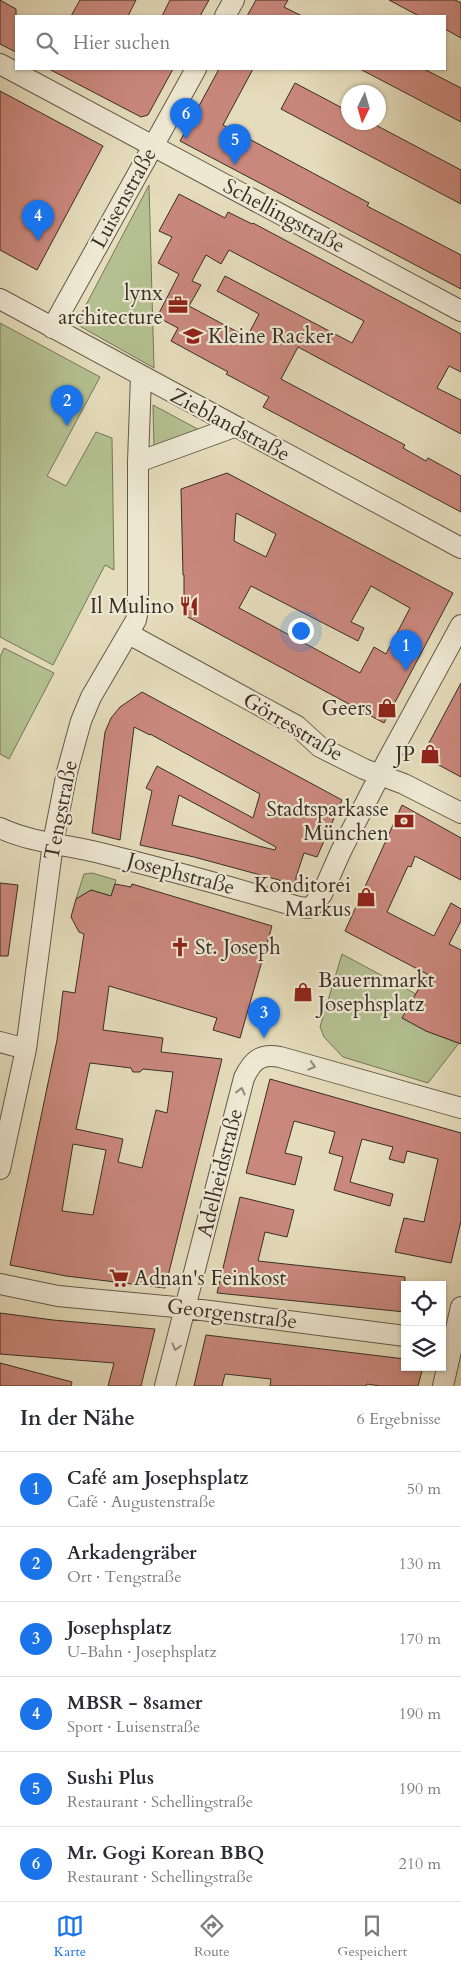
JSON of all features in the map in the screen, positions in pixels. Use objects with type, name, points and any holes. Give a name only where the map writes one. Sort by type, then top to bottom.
[{"type":"street","points":[[226,15],[234,0]]},
{"type":"street","name":"Schellingstraße","points":[[0,64],[461,311]]},
{"type":"street","name":"Luisenstraße","points":[[52,328],[195,70]]},
{"type":"street","name":"Zieblandstraße","points":[[0,299],[461,548]]},
{"type":"street","name":"Tengstraße","points":[[0,1169],[26,1048],[53,843],[67,772],[81,720],[91,697],[136,620],[138,609],[138,462],[141,376]]},
{"type":"street","points":[[138,462],[234,427]]},
{"type":"street","points":[[380,775],[461,625]]},
{"type":"street","name":"Görresstraße","points":[[128,634],[297,726],[320,746],[364,769],[404,784],[461,813]]},
{"type":"street","name":"Josephstraße","points":[[0,828],[53,843],[202,879],[298,908],[308,908],[322,894],[341,851],[380,775]]},
{"type":"street","points":[[0,1042],[26,1048]]},
{"type":"street","name":"Adelheidstraße","points":[[165,1386],[244,1078],[250,1066],[256,1060],[265,1056],[280,1057],[461,1108]]},
{"type":"street","name":"Georgenstraße","points":[[0,1284],[58,1296],[186,1308],[401,1335]]},
{"type":"street","points":[[442,1386],[452,1338],[461,1307]]},
{"type":"green space","points":[[149,185],[154,368],[76,324]]},
{"type":"green space","points":[[0,323],[100,377],[47,476],[66,486],[96,432],[112,438],[114,570],[105,565],[53,665],[0,637]]},
{"type":"green space","points":[[153,405],[205,433],[154,450]]},
{"type":"green space","points":[[4,648],[54,673],[9,759],[0,754],[0,657]]},
{"type":"green space","points":[[92,873],[116,880],[111,896],[91,890],[76,899],[84,874]]},
{"type":"green space","points":[[342,954],[416,994],[403,1018],[426,1031],[459,1043],[428,1083],[343,1057],[324,1037],[320,1027]]},
{"type":"building","points":[[0,0],[16,9],[15,52],[0,44]]},
{"type":"building","points":[[80,0],[136,0],[128,15],[72,15]]},
{"type":"building","points":[[170,0],[209,0],[201,15],[162,15]]},
{"type":"building","points":[[256,0],[288,0],[284,7],[300,15],[248,15]]},
{"type":"building","points":[[389,0],[455,0],[461,3],[461,38],[446,30],[446,15],[417,15]]},
{"type":"building","points":[[51,70],[172,70],[148,115],[141,117]]},
{"type":"building","points":[[218,70],[252,70],[223,125],[369,203],[367,206],[461,255],[461,289],[180,141]]},
{"type":"building","points":[[362,70],[426,70],[461,88],[461,122]]},
{"type":"building","points":[[295,83],[341,107],[341,130],[385,130],[461,170],[461,204],[281,109]]},
{"type":"building","points":[[0,91],[103,146],[37,270],[0,250]]},
{"type":"building","points":[[179,194],[225,218],[228,212],[253,223],[461,334],[461,372],[449,366],[437,388],[461,400],[461,434],[298,347],[281,379],[405,445],[403,448],[426,461],[428,458],[461,476],[461,512],[263,407],[269,397],[171,341],[178,328],[157,317],[179,274],[158,263],[172,237],[159,231]],"holes":[[[229,250],[364,321],[352,343],[225,276],[217,291],[259,314],[247,337],[189,306],[201,285],[192,281],[206,255],[221,264]]]},
{"type":"building","points":[[227,473],[453,593],[384,723],[184,615],[181,489]],"holes":[[[236,513],[276,534],[266,557],[234,541]],[[251,586],[358,641],[364,628],[351,622],[371,586],[410,608],[386,654],[374,647],[360,673],[239,608]]]},
{"type":"building","points":[[461,683],[461,777],[422,756]]},
{"type":"building","points":[[142,692],[342,800],[317,857],[304,853],[296,882],[293,886],[287,886],[279,880],[194,857],[140,845],[152,791],[146,788],[157,766],[253,818],[260,794],[134,727],[120,840],[92,833],[105,732],[111,718],[120,707]],"holes":[[[179,795],[276,847],[275,850],[172,825]]]},
{"type":"building","points":[[402,805],[461,838],[461,880],[415,856],[411,867],[408,866],[387,912],[434,936],[451,903],[461,909],[461,921],[449,944],[461,950],[461,1044],[426,1031],[402,1018],[427,974],[345,931]]},
{"type":"building","points":[[0,883],[18,885],[8,956],[0,956]]},
{"type":"building","points":[[115,884],[131,887],[132,884],[272,926],[240,1038],[213,1030],[217,1018],[109,986],[103,1030],[163,1038],[161,1052],[222,1059],[165,1288],[66,1276],[10,1265],[57,1040],[63,991],[75,993],[84,934],[79,932],[71,917],[76,899],[91,890],[111,896]],"holes":[[[90,1063],[131,1068],[133,1072],[140,1072],[143,1069],[173,1072],[167,1113],[156,1110],[142,1168],[118,1162],[123,1139],[76,1129]],[[73,1144],[106,1150],[93,1215],[62,1211]]]},
{"type":"building","points":[[270,1079],[461,1133],[461,1221],[451,1263],[395,1252],[404,1218],[424,1222],[438,1159],[407,1151],[404,1163],[389,1159],[393,1147],[362,1139],[350,1182],[393,1194],[390,1206],[334,1190],[343,1157],[329,1153],[335,1132],[294,1121],[285,1153],[302,1157],[295,1185],[246,1173]]},
{"type":"building","points":[[240,1197],[294,1210],[287,1237],[265,1232],[258,1261],[405,1277],[405,1281],[401,1281],[401,1312],[217,1293]]},
{"type":"building","points":[[0,1313],[53,1320],[155,1329],[141,1386],[108,1386],[114,1363],[0,1354]]},
{"type":"building","points":[[206,1335],[401,1359],[401,1371],[422,1371],[418,1386],[367,1384],[366,1386],[270,1386],[271,1379],[225,1374],[222,1386],[194,1386]]},
{"type":"building","points":[[0,1363],[72,1382],[71,1386],[0,1386]]},
{"type":"place","name":"Mr. Gogi Korean BBQ","points":[[186,139]]},
{"type":"place","name":"Sushi Plus","points":[[235,165]]},
{"type":"place","name":"MBSR - 8samer","points":[[38,241]]},
{"type":"place","name":"lynx architecture","points":[[178,305]]},
{"type":"place","name":"Kleine Racker","points":[[193,336]]},
{"type":"place","name":"Arkadengräber","points":[[67,426]]},
{"type":"place","name":"Il Mulino","points":[[189,606]]},
{"type":"place","name":"Café am Josephsplatz","points":[[406,671]]},
{"type":"place","name":"Geers","points":[[387,708]]},
{"type":"place","name":"JP","points":[[430,754]]},
{"type":"place","name":"Stadtsparkasse München","points":[[404,821]]},
{"type":"place","name":"Konditorei Markus","points":[[366,897]]},
{"type":"place","name":"St. Joseph","points":[[180,947]]},
{"type":"place","name":"Bauernmarkt Josephsplatz","points":[[303,992]]},
{"type":"place","name":"Josephsplatz","points":[[264,1038]]},
{"type":"place","name":"Adnan's Feinkost","points":[[119,1278]]}]
